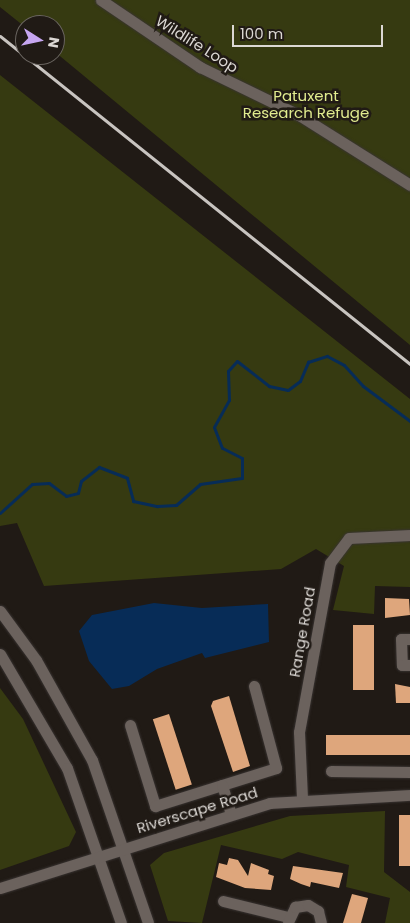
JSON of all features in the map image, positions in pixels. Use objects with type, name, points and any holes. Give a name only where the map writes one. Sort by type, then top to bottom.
[{"type":"street","name":"Wildlife Loop","points":[[101,0],[200,67],[299,115],[410,185]]},
{"type":"street","name":"Range Road","points":[[302,798],[299,732],[330,564],[349,538],[410,535]]},
{"type":"street","points":[[0,612],[69,713],[92,760],[126,848],[148,923]]},
{"type":"street","points":[[410,639],[402,639],[402,665],[410,665]]},
{"type":"street","points":[[0,654],[63,760],[101,856],[121,923]]},
{"type":"street","points":[[130,725],[155,806],[222,785],[276,768],[254,686]]},
{"type":"street","points":[[331,771],[410,772]]},
{"type":"street","points":[[222,785],[231,814]]},
{"type":"street","name":"Riverscape Road","points":[[0,888],[231,814],[302,798],[410,794]]},
{"type":"street","points":[[223,901],[288,920],[295,907],[308,904],[318,912],[321,923]]},
{"type":"green space","name":"Patuxent Research Refuge","points":[[0,0],[410,0],[410,345],[65,60],[65,15],[15,15],[15,19],[0,7]]},
{"type":"green space","points":[[0,75],[410,399],[410,587],[375,586],[374,614],[333,610],[344,566],[316,549],[281,569],[44,586],[17,523],[0,526]]},
{"type":"green space","points":[[0,688],[23,719],[76,832],[69,846],[0,870]]},
{"type":"green space","points":[[385,811],[384,872],[410,892],[410,923],[385,923],[390,898],[346,887],[349,865],[298,852],[282,859],[221,845],[202,923],[168,921],[150,865],[164,853],[290,816]]},
{"type":"water","points":[[154,603],[202,608],[268,604],[269,642],[205,658],[202,653],[157,669],[129,686],[112,689],[89,661],[79,631],[92,615]]},
{"type":"building","points":[[385,598],[409,599],[410,615],[385,618]]},
{"type":"building","points":[[353,625],[374,625],[374,690],[353,690]]},
{"type":"building","points":[[395,684],[410,687],[410,703],[396,703]]},
{"type":"building","points":[[229,696],[250,766],[233,772],[211,706],[213,701]]},
{"type":"building","points":[[169,714],[192,784],[176,790],[153,719]]},
{"type":"building","points":[[326,735],[410,735],[410,755],[326,755]]},
{"type":"building","points":[[399,815],[410,815],[410,866],[399,866]]},
{"type":"building","points":[[229,858],[238,860],[248,876],[251,863],[269,870],[268,874],[274,876],[271,890],[245,888],[216,877],[219,863],[227,865]]},
{"type":"building","points":[[293,866],[343,873],[339,888],[311,882],[310,887],[290,879]]},
{"type":"building","points":[[352,894],[368,898],[361,923],[343,923]]},
{"type":"waterway","points":[[0,513],[32,484],[49,483],[66,496],[78,493],[81,481],[99,467],[127,478],[133,501],[157,506],[176,505],[200,484],[242,478],[242,458],[222,448],[214,427],[229,400],[228,371],[237,361],[269,386],[288,390],[300,381],[308,362],[327,356],[344,365],[363,386],[410,421]]},
{"type":"railway","points":[[0,36],[410,364]]}]
